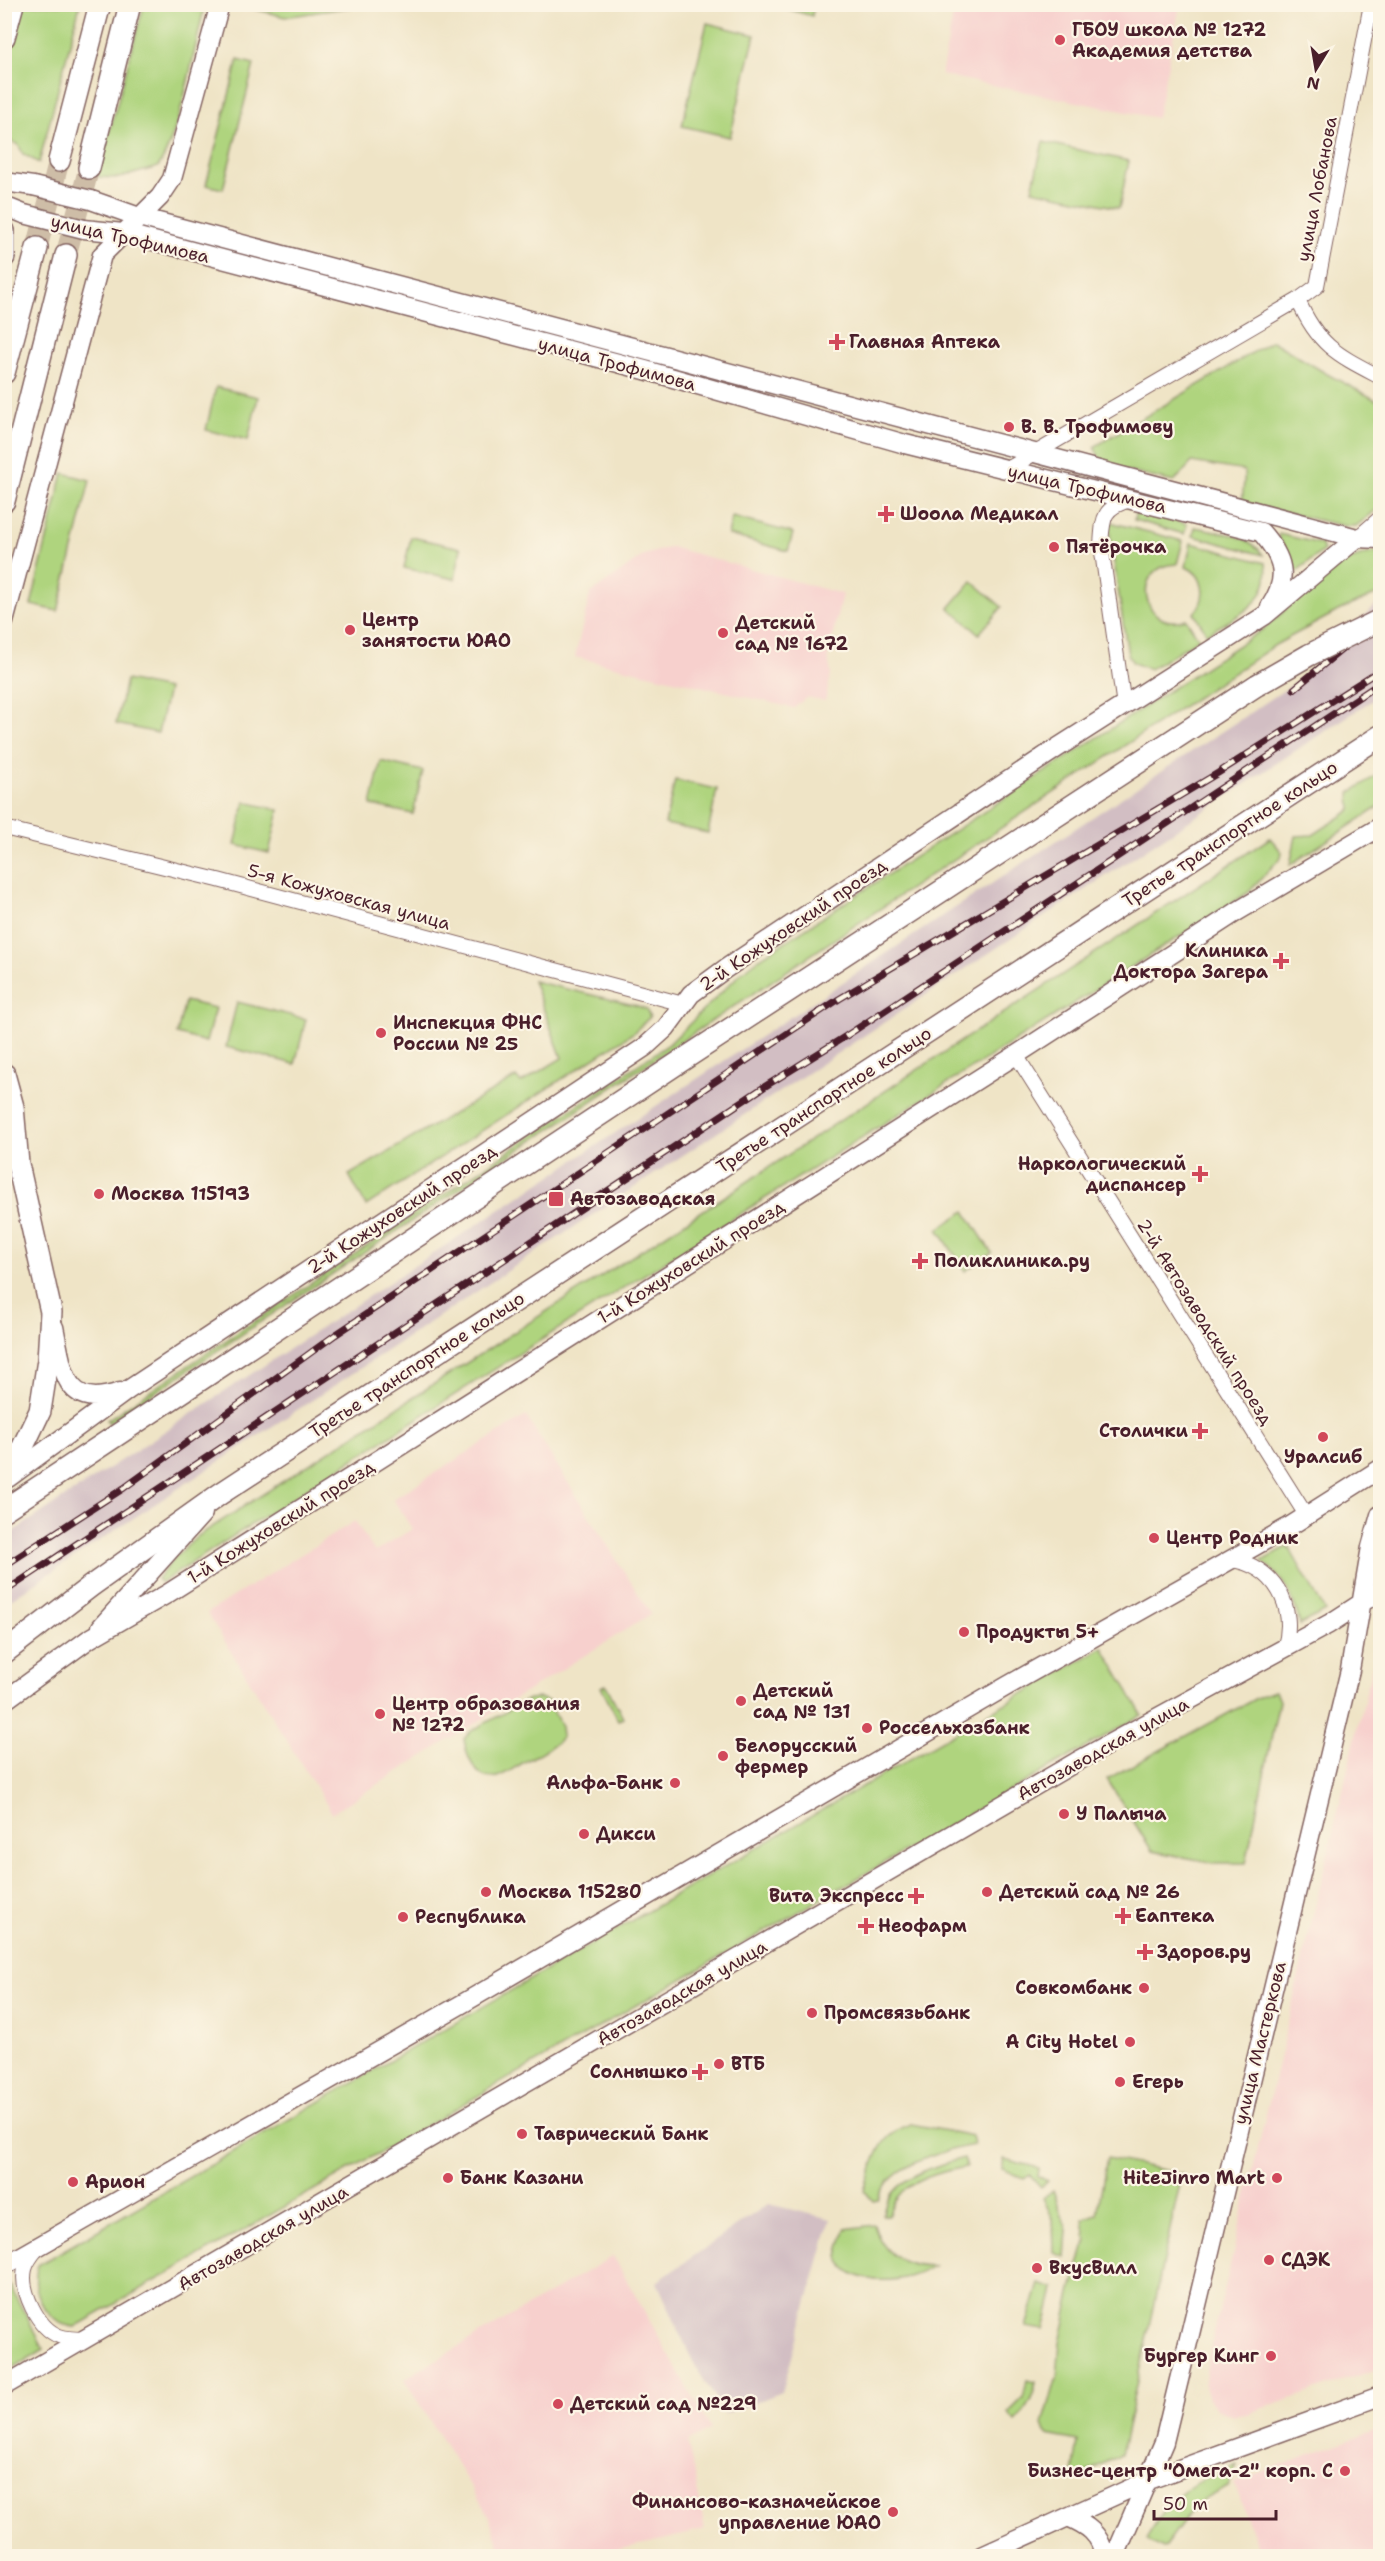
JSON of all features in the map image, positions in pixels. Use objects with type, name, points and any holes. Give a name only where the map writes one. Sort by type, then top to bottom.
[{"type":"main road","points":[[4,38],[13,4]]},
{"type":"main road","points":[[59,161],[100,4]]},
{"type":"main road","points":[[88,168],[130,4]]},
{"type":"main road","points":[[4,622],[102,255],[160,197],[172,179],[220,4]]},
{"type":"main road","name":"улица Трофимова","points":[[4,182],[33,186],[91,200],[139,218],[1357,538],[1380,539]]},
{"type":"main road","name":"улица Трофимова","points":[[4,206],[24,214],[84,230],[123,234],[645,370],[1006,470],[1261,532],[1275,547],[1282,568],[1280,591],[1264,616]]},
{"type":"main road","points":[[4,231],[4,257]]},
{"type":"main road","points":[[4,373],[37,248]]},
{"type":"main road","points":[[4,501],[66,255]]},
{"type":"main road","name":"2-й Кожуховский проезд","points":[[4,1480],[128,1390],[645,1047],[666,1028],[692,994],[725,969],[1124,705],[1264,616],[1357,538]]},
{"type":"main road","points":[[4,1510],[678,1063],[1257,686],[1309,655],[1380,620]]},
{"type":"main road","name":"Третье транспортное кольцо","points":[[4,1653],[91,1586],[220,1494],[1380,736]]},
{"type":"main road","name":"1-й Кожуховский проезд","points":[[4,1701],[89,1639],[167,1594],[1016,1056],[1238,911],[1380,827]]},
{"type":"main road","points":[[4,1074],[13,1107],[18,1164],[65,1378],[71,1389],[93,1397],[109,1396],[128,1390]]},
{"type":"main road","points":[[4,1135],[18,1164]]},
{"type":"main road","points":[[4,1474],[16,1459],[39,1411],[48,1360],[51,1312]]},
{"type":"main road","points":[[4,2266],[1007,1686],[1230,1560],[1380,1469]]},
{"type":"main road","points":[[89,1639],[220,1494]]},
{"type":"main road","name":"улица Мастеркова","points":[[1115,2556],[1164,2442],[1350,1670],[1371,1547],[1380,1515]]},
{"type":"main road","name":"Автозаводская улица","points":[[4,2386],[89,2339],[1076,1762],[1284,1649],[1380,1591]]},
{"type":"main road","points":[[982,2556],[1149,2480],[1380,2396]]},
{"type":"main road","points":[[1068,2517],[1084,2524],[1099,2537],[1104,2556]]},
{"type":"street","name":"улица Лобанова","points":[[1006,470],[1298,300],[1317,286],[1371,4]]},
{"type":"street","points":[[1298,300],[1309,325],[1333,351],[1380,377]]},
{"type":"street","points":[[1124,705],[1101,544],[1103,519],[1114,505],[1131,500]]},
{"type":"street","name":"2-й Кожуховский проезд","points":[[1357,538],[1380,518]]},
{"type":"street","name":"5-я Кожуховская улица","points":[[4,828],[268,893],[683,1004]]},
{"type":"street","name":"2-й Автозаводский проезд","points":[[1016,1056],[1306,1515]]},
{"type":"street","points":[[1230,1560],[1245,1561],[1256,1566],[1277,1586],[1287,1612],[1287,1639],[1284,1649]]},
{"type":"street","points":[[38,2248],[30,2258],[24,2280],[34,2309],[42,2322],[57,2336],[89,2339]]},
{"type":"shaded area","name":"ГБОУ школа № 1272 Академия детства","points":[[955,5],[1180,5],[1157,118],[941,75]]},
{"type":"shaded area","points":[[671,547],[842,594],[828,657],[831,675],[825,701],[807,697],[794,708],[575,657],[590,594],[644,555]]},
{"type":"shaded area","points":[[1380,601],[1380,695],[5,1603],[5,1537],[1298,681]]},
{"type":"shaded area","name":"Центр образования № 1272","points":[[526,1416],[651,1614],[332,1813],[207,1613],[355,1521],[375,1552],[412,1529],[393,1499]]},
{"type":"shaded area","points":[[1378,1642],[1380,1642],[1380,2368],[1247,2414],[1233,2416],[1218,2410],[1207,2397],[1204,2386],[1208,2359]]},
{"type":"shaded area","points":[[768,2204],[831,2219],[782,2392],[725,2414],[694,2364],[657,2282]]},
{"type":"shaded area","name":"Детский сад №229","points":[[613,2256],[711,2429],[688,2442],[705,2530],[591,2556],[503,2556],[487,2513],[404,2379]]},
{"type":"shaded area","points":[[1380,2429],[1380,2556],[1238,2556],[1258,2549],[1234,2482]]},
{"type":"green space","points":[[256,4],[364,5],[285,17],[254,9]]},
{"type":"green space","points":[[770,4],[814,4],[814,5],[812,16]]},
{"type":"green space","points":[[20,5],[80,5],[39,163],[23,154],[18,144],[5,140],[5,64]]},
{"type":"green space","points":[[144,5],[205,5],[180,112],[174,133],[158,167],[119,178],[97,177]]},
{"type":"green space","points":[[707,23],[755,35],[730,137],[682,126]]},
{"type":"green space","points":[[238,60],[254,64],[223,189],[206,185]]},
{"type":"green space","points":[[1043,142],[1129,161],[1119,208],[1032,190]]},
{"type":"green space","points":[[1272,341],[1380,402],[1380,507],[1356,526],[1345,526],[1242,503],[1245,471],[1192,462],[1174,482],[1104,466],[1094,447]]},
{"type":"green space","points":[[216,387],[258,397],[248,440],[206,430]]},
{"type":"green space","points":[[63,473],[90,480],[58,611],[31,605]]},
{"type":"green space","points":[[1136,511],[1187,524],[1184,534],[1134,520]]},
{"type":"green space","points":[[732,517],[793,533],[788,551],[728,535]]},
{"type":"green space","points":[[1110,522],[1183,541],[1177,564],[1162,568],[1152,576],[1147,586],[1147,598],[1151,609],[1160,617],[1171,621],[1186,619],[1199,639],[1150,669],[1133,663],[1128,655],[1109,529]]},
{"type":"green space","points":[[1195,527],[1242,538],[1250,542],[1263,555],[1193,536]]},
{"type":"green space","points":[[1279,534],[1321,544],[1324,550],[1293,574],[1288,553],[1278,537]]},
{"type":"green space","points":[[411,537],[461,548],[455,579],[404,568]]},
{"type":"green space","points":[[1191,543],[1266,563],[1264,589],[1258,598],[1250,607],[1207,634],[1194,613],[1203,594],[1201,581],[1186,567]]},
{"type":"green space","points":[[1380,552],[1380,593],[1340,610],[1277,644],[109,1423],[107,1420],[669,1044],[741,973],[760,958],[1265,628],[1318,580],[1333,570],[1348,561]]},
{"type":"green space","points":[[972,581],[1002,607],[979,634],[949,608]]},
{"type":"green space","points":[[126,680],[168,689],[158,733],[116,724]]},
{"type":"green space","points":[[381,761],[423,771],[413,814],[371,805]]},
{"type":"green space","points":[[1380,773],[1380,806],[1290,865],[1296,836],[1313,835],[1351,810],[1350,793]]},
{"type":"green space","points":[[675,780],[717,789],[708,833],[665,824]]},
{"type":"green space","points":[[245,802],[279,810],[269,853],[235,845]]},
{"type":"green space","points":[[1270,838],[1282,852],[1281,857],[1249,892],[161,1583],[157,1579],[175,1557],[198,1536],[721,1199]]},
{"type":"green space","points":[[533,981],[638,1006],[646,1009],[650,1017],[633,1033],[366,1206],[349,1175],[516,1077],[521,1083],[562,1058]]},
{"type":"green space","points":[[185,1001],[215,1008],[206,1042],[177,1034]]},
{"type":"green space","points":[[237,1002],[306,1019],[295,1064],[226,1047]]},
{"type":"green space","points":[[965,1211],[992,1253],[965,1271],[938,1229]]},
{"type":"green space","points":[[1288,1546],[1325,1611],[1300,1625],[1295,1606],[1283,1582],[1262,1561]]},
{"type":"green space","points":[[1103,1647],[1142,1715],[75,2327],[56,2320],[43,2305],[36,2286],[38,2265]]},
{"type":"green space","points":[[606,1685],[623,1718],[618,1720],[601,1687]]},
{"type":"green space","points":[[1275,1691],[1279,1701],[1246,1863],[1215,1863],[1152,1851],[1107,1779],[1262,1695]]},
{"type":"green space","points":[[540,1698],[548,1701],[561,1726],[562,1737],[501,1776],[490,1778],[483,1776],[473,1766],[464,1739],[471,1731],[529,1699]]},
{"type":"green space","points":[[911,2124],[972,2136],[974,2145],[932,2156],[905,2169],[893,2177],[878,2200],[873,2201],[864,2190],[879,2150],[891,2134]]},
{"type":"green space","points":[[964,2158],[966,2167],[931,2176],[908,2187],[899,2195],[889,2215],[883,2215],[886,2203],[902,2183],[926,2170]]},
{"type":"green space","points":[[1107,2158],[1182,2174],[1121,2455],[1072,2480],[1078,2441],[1047,2435],[1043,2424],[1057,2377],[1060,2343],[1086,2241],[1083,2219],[1097,2214]]},
{"type":"green space","points":[[1004,2159],[1039,2168],[1038,2176],[1047,2181],[1041,2187],[1030,2175],[1024,2179],[1002,2169]]},
{"type":"green space","points":[[1053,2190],[1067,2230],[1065,2257],[1054,2253],[1053,2219],[1043,2198]]},
{"type":"green space","points":[[874,2225],[883,2244],[896,2257],[912,2264],[933,2266],[923,2272],[896,2279],[868,2279],[855,2275],[845,2268],[838,2257],[845,2229]]},
{"type":"green space","points":[[1039,2284],[1054,2289],[1044,2330],[1026,2327]]},
{"type":"green space","points":[[10,2286],[44,2349],[5,2373],[5,2289]]},
{"type":"green space","points":[[1027,2380],[1036,2382],[1033,2394],[1026,2408],[1015,2421],[1008,2413],[1023,2398]]},
{"type":"green space","points":[[1237,2465],[1228,2487],[1204,2500],[1190,2513],[1165,2547],[1162,2548],[1146,2539],[1165,2510],[1183,2492],[1206,2478]]},
{"type":"tunnel","points":[[37,248],[59,161]]},
{"type":"tunnel","points":[[66,255],[89,168]]},
{"type":"railway","points":[[1294,689],[1380,618]]},
{"type":"railway","points":[[4,1566],[124,1488],[335,1335],[839,999],[1218,773],[1380,670]]},
{"type":"railway","points":[[4,1592],[764,1087],[846,1036],[1380,683]]},
{"type":"place","name":"ГБОУ школа № 1272 Академия детства","points":[[1060,40]]},
{"type":"place","name":"Главная Аптека","points":[[837,342]]},
{"type":"place","name":"В. В. Трофимову","points":[[1009,427]]},
{"type":"place","name":"Шоола Медикал","points":[[886,514]]},
{"type":"place","name":"Пятёрочка","points":[[1054,547]]},
{"type":"place","name":"Центр занятости ЮАО","points":[[350,630]]},
{"type":"place","name":"Детский сад № 1672","points":[[723,633]]},
{"type":"place","name":"Клиника Доктора Загера","points":[[1281,961]]},
{"type":"place","name":"Инспекция ФНС России № 25","points":[[381,1033]]},
{"type":"place","name":"Наркологический диспансер","points":[[1200,1174]]},
{"type":"place","name":"Москва 115193","points":[[99,1194]]},
{"type":"place","name":"Автозаводская","points":[[556,1199]]},
{"type":"place","name":"Поликлиника.ру","points":[[920,1261]]},
{"type":"place","name":"Столички","points":[[1200,1431]]},
{"type":"place","name":"Уралсиб","points":[[1323,1437]]},
{"type":"place","name":"Центр Родник","points":[[1154,1538]]},
{"type":"place","name":"Продукты 5+","points":[[964,1632]]},
{"type":"place","name":"Детский сад № 131","points":[[741,1701]]},
{"type":"place","name":"Центр образования № 1272","points":[[380,1714]]},
{"type":"place","name":"Россельхозбанк","points":[[867,1728]]},
{"type":"place","name":"Белорусский фермер","points":[[723,1756]]},
{"type":"place","name":"Альфа-Банк","points":[[675,1783]]},
{"type":"place","name":"У Палыча","points":[[1064,1814]]},
{"type":"place","name":"Дикси","points":[[584,1834]]},
{"type":"place","name":"Москва 115280","points":[[486,1892]]},
{"type":"place","name":"Детский сад № 26","points":[[987,1892]]},
{"type":"place","name":"Вита Экспресс","points":[[916,1896]]},
{"type":"place","name":"Еаптека","points":[[1123,1916]]},
{"type":"place","name":"Республика","points":[[403,1917]]},
{"type":"place","name":"Неофарм","points":[[866,1926]]},
{"type":"place","name":"Здоров.ру","points":[[1145,1952]]},
{"type":"place","name":"Совкомбанк","points":[[1144,1988]]},
{"type":"place","name":"Промсвязьбанк","points":[[812,2013]]},
{"type":"place","name":"A City Hotel","points":[[1130,2042]]},
{"type":"place","name":"ВТБ","points":[[719,2064]]},
{"type":"place","name":"Солнышко","points":[[700,2072]]},
{"type":"place","name":"Егерь","points":[[1120,2082]]},
{"type":"place","name":"Таврический Банк","points":[[522,2134]]},
{"type":"place","name":"Банк Казани","points":[[448,2178]]},
{"type":"place","name":"HiteJinro Mart","points":[[1277,2178]]},
{"type":"place","name":"Арион","points":[[73,2182]]},
{"type":"place","name":"СДЭК","points":[[1269,2260]]},
{"type":"place","name":"ВкусВилл","points":[[1037,2268]]},
{"type":"place","name":"Бургер Кинг","points":[[1271,2356]]},
{"type":"place","name":"Детский сад №229","points":[[558,2404]]},
{"type":"place","name":"Бизнес-центр \"Омега-2\" корп. C","points":[[1345,2471]]},
{"type":"place","name":"Финансово-казначейское управление ЮАО","points":[[893,2512]]}]
